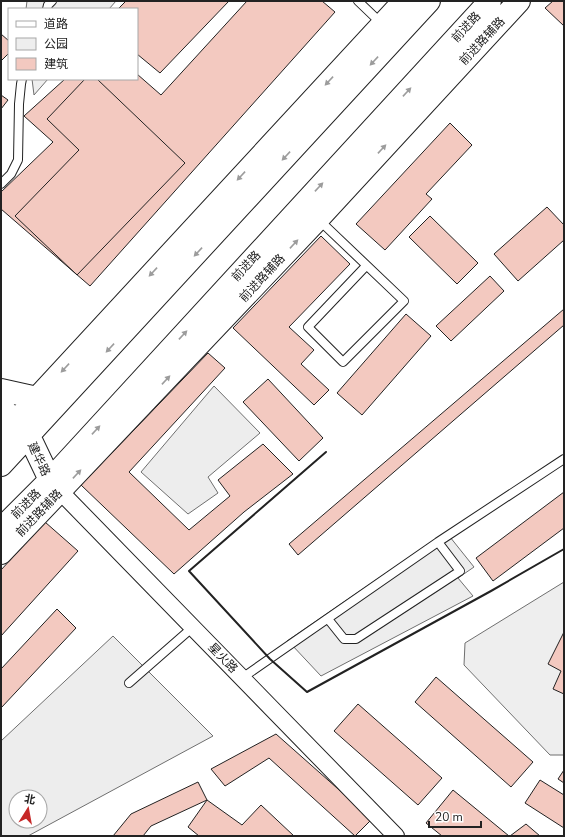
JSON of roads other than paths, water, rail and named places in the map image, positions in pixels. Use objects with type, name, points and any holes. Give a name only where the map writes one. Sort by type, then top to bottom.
[{"type":"main road","points":[[9,432],[85,374],[388,31],[404,1]]},
{"type":"main road","points":[[1,465],[9,432],[37,398],[388,31],[429,1]]},
{"type":"main road","name":"前进路","points":[[1,530],[55,486],[310,212],[490,1]]},
{"type":"main road","name":"前进路辅路","points":[[310,212],[520,1]]},
{"type":"main road","points":[[1,390],[37,398],[58,392],[85,374]]},
{"type":"main road","name":"建华路","points":[[9,432],[55,486]]},
{"type":"main road","name":"前进路辅路","points":[[1,553],[55,486]]},
{"type":"street","name":"星火路","points":[[55,486],[396,836]]},
{"type":"lane","points":[[358,1],[388,31]]},
{"type":"lane","points":[[1,184],[11,174],[18,160],[19,104],[22,80]]},
{"type":"lane","points":[[310,212],[404,301],[343,362],[308,327],[366,266]]},
{"type":"lane","points":[[242,678],[438,542],[564,459]]},
{"type":"lane","points":[[328,619],[344,638],[356,640],[460,571],[438,542]]},
{"type":"lane","points":[[129,683],[193,627]]}]
